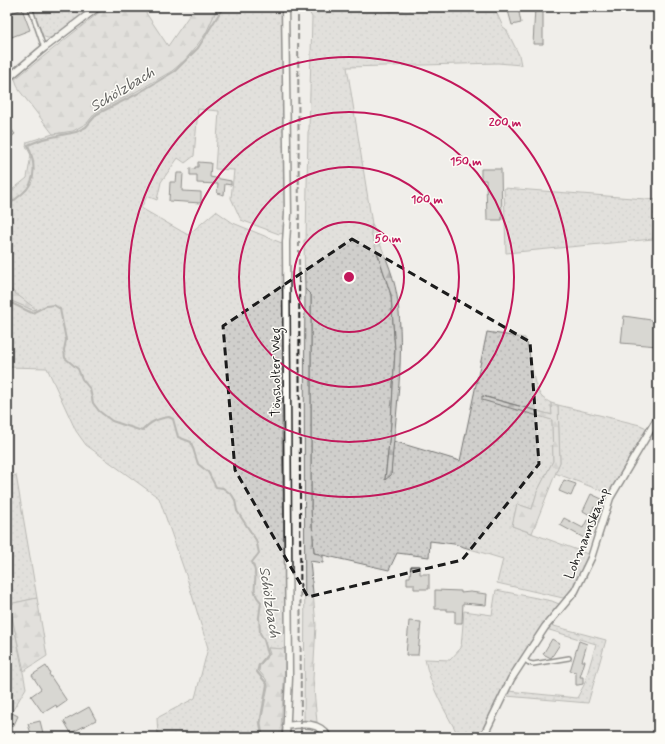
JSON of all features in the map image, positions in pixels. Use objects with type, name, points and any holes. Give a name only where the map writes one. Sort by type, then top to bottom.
[{"type":"street","points":[[7,79],[44,48],[98,7]]},
{"type":"street","name":"Tönsholter Weg","points":[[284,7],[288,214],[286,250],[289,678],[286,737]]},
{"type":"street","name":"Lohmannskamp","points":[[483,737],[511,679],[545,627],[575,591],[591,558],[610,498],[658,417]]},
{"type":"street","points":[[286,726],[301,724],[313,725],[325,732],[328,737]]},
{"type":"lane","points":[[30,7],[44,48]]},
{"type":"lane","points":[[524,660],[533,664],[569,658]]},
{"type":"highlighted area","points":[[352,239],[530,342],[539,464],[462,560],[308,597],[235,470],[223,326]]},
{"type":"green space","points":[[32,7],[93,7],[54,37],[46,38],[43,36]]},
{"type":"green space","points":[[106,7],[142,7],[168,46],[195,7],[219,8],[215,13],[206,33],[195,48],[185,60],[172,71],[132,94],[96,112],[87,123],[73,131],[53,134],[19,90],[15,79]]},
{"type":"green space","points":[[220,7],[282,7],[286,207],[285,233],[279,234],[241,220],[231,198],[234,170],[215,169],[219,111],[198,109],[194,156],[185,163],[178,158],[161,182],[157,200],[147,196],[141,208],[188,235],[216,211],[233,223],[284,244],[282,431],[286,649],[268,648],[270,654],[259,671],[266,679],[268,686],[261,723],[263,737],[158,737],[157,718],[195,698],[208,648],[186,575],[159,498],[86,445],[76,431],[47,368],[7,367],[7,299],[33,310],[35,309],[7,287],[7,194],[27,178],[31,155],[26,146],[27,142],[53,134],[64,133],[87,123],[96,112],[148,84],[206,33],[215,13]]},
{"type":"green space","points":[[306,7],[388,7],[389,12],[413,7],[494,7],[503,27],[506,29],[519,55],[521,65],[498,63],[347,67],[372,224],[371,233],[391,295],[395,350],[391,424],[385,479],[391,475],[393,441],[460,461],[487,332],[525,338],[528,345],[537,390],[544,399],[551,403],[552,415],[483,396],[552,420],[553,461],[537,492],[532,509],[517,504],[512,526],[588,554],[575,583],[563,598],[497,583],[503,559],[454,544],[430,541],[429,557],[397,553],[389,570],[314,553],[311,510],[311,295],[305,289],[304,240],[306,240],[312,17]]},
{"type":"green space","points":[[504,188],[658,200],[658,230],[654,230],[653,239],[506,253]]},
{"type":"green space","points":[[372,224],[393,277],[397,296],[399,318],[399,386],[391,475],[385,480],[391,424],[395,350],[391,295],[371,233]]},
{"type":"green space","points":[[7,287],[36,309],[33,310],[7,299]]},
{"type":"green space","points":[[305,289],[311,295],[311,510],[314,553],[323,555],[323,563],[310,561],[316,625],[313,679],[317,722],[304,720]]},
{"type":"green space","points":[[482,396],[552,415],[551,403],[558,405],[560,462],[532,533],[512,526],[517,504],[532,509],[537,492],[553,461],[552,420],[482,400]]},
{"type":"green space","points":[[558,405],[640,425],[649,429],[610,494],[555,473],[560,462]]},
{"type":"green space","points":[[16,475],[37,598],[10,604],[26,688],[7,720],[7,479]]},
{"type":"green space","points":[[496,590],[552,601],[559,604],[542,627],[480,737],[459,737],[435,689],[427,669],[425,659],[450,660],[461,648],[464,611],[492,615]]},
{"type":"green space","points":[[37,598],[47,656],[24,671],[9,604]]},
{"type":"green space","points":[[550,625],[606,640],[588,703],[506,696],[508,691],[577,698],[584,685],[596,644],[546,629]]},
{"type":"green space","points":[[268,648],[286,649],[281,727],[282,737],[263,737],[261,723],[268,686],[266,679],[259,671],[260,665],[270,654]]},
{"type":"building","points":[[507,7],[518,7],[521,23],[512,25]]},
{"type":"building","points":[[535,8],[543,9],[543,44],[533,44]]},
{"type":"building","points":[[22,9],[30,30],[9,38],[7,32],[7,15]]},
{"type":"building","points":[[7,124],[15,134],[7,140]]},
{"type":"building","points":[[198,162],[211,163],[210,177],[231,181],[231,185],[225,184],[224,195],[217,193],[218,184],[197,183],[197,175],[190,175],[190,168],[195,169],[195,167],[198,167]]},
{"type":"building","points":[[481,169],[501,169],[502,220],[487,220],[486,180],[481,180]]},
{"type":"building","points":[[177,173],[183,173],[182,191],[201,192],[201,203],[169,201],[170,182],[176,182]]},
{"type":"building","points":[[624,316],[658,321],[658,346],[621,343]]},
{"type":"building","points":[[564,480],[576,484],[571,496],[559,491]]},
{"type":"building","points":[[591,494],[604,500],[599,510],[594,507],[590,515],[583,511]]},
{"type":"building","points":[[564,518],[583,528],[587,520],[594,523],[586,539],[560,525]]},
{"type":"building","points":[[411,566],[420,566],[420,574],[429,574],[429,589],[414,589],[414,584],[407,584],[407,577],[410,577]]},
{"type":"building","points":[[435,590],[487,594],[486,605],[463,603],[462,623],[455,623],[455,611],[435,609]]},
{"type":"building","points":[[409,621],[421,622],[418,655],[406,655]]},
{"type":"building","points":[[552,639],[560,644],[551,658],[543,654]]},
{"type":"building","points":[[579,641],[587,644],[582,661],[585,661],[580,677],[583,677],[583,684],[576,685],[576,672],[570,671]]},
{"type":"building","points":[[46,666],[50,673],[49,674],[67,701],[57,708],[56,705],[43,713],[31,696],[41,689],[32,675]]},
{"type":"building","points":[[89,707],[96,720],[71,733],[64,721]]},
{"type":"building","points":[[12,713],[18,716],[13,727],[7,724]]},
{"type":"building","points":[[40,721],[44,737],[32,737],[28,724]]},
{"type":"waterway","name":"Schölzbach","points":[[7,206],[22,194],[31,183],[34,171],[28,145],[43,139],[76,132],[86,127],[97,114],[137,94],[175,71],[198,48],[222,9],[225,7]]},
{"type":"waterway","name":"Schölzbach","points":[[7,301],[32,313],[46,306],[54,305],[60,309],[66,340],[64,350],[65,358],[78,369],[82,379],[90,389],[93,403],[99,411],[112,421],[142,431],[148,425],[158,420],[169,417],[173,419],[178,437],[191,442],[198,464],[208,472],[216,487],[223,488],[232,495],[235,500],[237,511],[256,540],[259,553],[252,562],[255,571],[255,591],[261,602],[259,617],[260,633],[264,640],[268,654],[259,665],[257,672],[267,684],[260,723],[262,737]]},
{"type":"railway","points":[[298,7],[301,737]]}]
